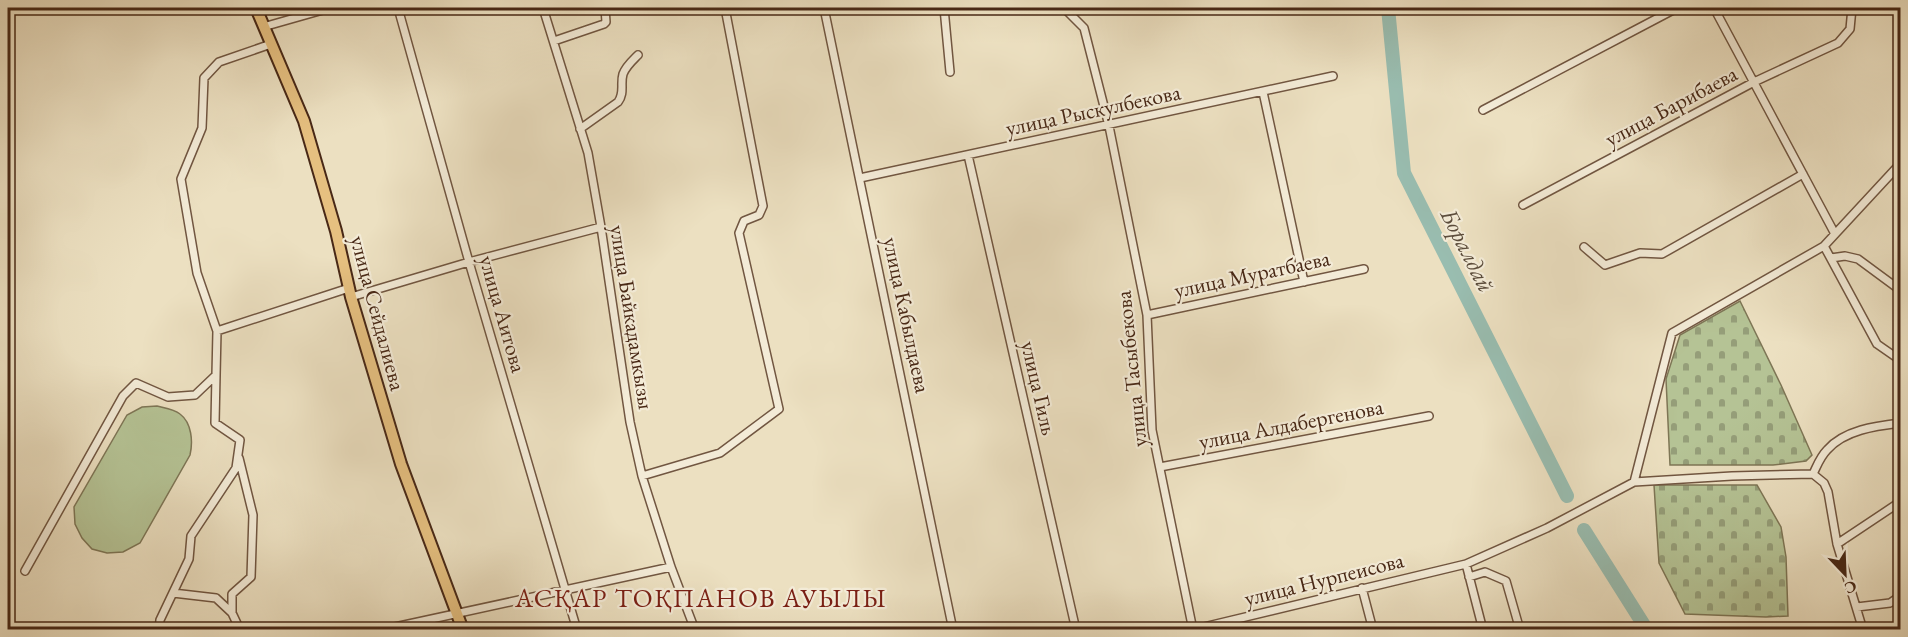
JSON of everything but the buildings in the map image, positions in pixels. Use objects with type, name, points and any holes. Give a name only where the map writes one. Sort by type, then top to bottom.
[{"type":"main road","name":"улица Сейдалиева","points":[[256,8],[304,121],[336,231],[350,292],[401,464],[463,630]]},
{"type":"street","points":[[263,27],[330,8]]},
{"type":"street","name":"улица Аитова","points":[[398,8],[469,262],[577,630]]},
{"type":"street","name":"улица Байкадамкызы","points":[[543,8],[588,153],[630,422],[642,476],[671,567],[695,630]]},
{"type":"street","points":[[554,41],[604,24],[606,22],[605,8]]},
{"type":"street","points":[[642,476],[720,453],[779,409],[739,233],[744,220],[759,215],[763,206],[725,8]]},
{"type":"street","name":"улица Кабылдаева","points":[[824,8],[953,630]]},
{"type":"street","points":[[944,8],[950,72]]},
{"type":"street","name":"улица Тасыбекова","points":[[1064,8],[1084,28],[1109,126],[1147,315],[1152,430],[1193,629]]},
{"type":"street","points":[[1483,110],[1677,8]]},
{"type":"street","points":[[1714,8],[1835,234]]},
{"type":"street","name":"улица Барибаева","points":[[1523,205],[1754,82],[1838,43],[1850,29],[1852,8]]},
{"type":"street","points":[[159,630],[160,620],[189,559],[191,536],[236,468],[240,440],[215,423],[216,331],[197,273],[181,179],[202,128],[204,78],[219,62],[271,44]]},
{"type":"street","points":[[580,129],[622,97],[623,76],[628,65],[638,55]]},
{"type":"street","name":"улица Рыскулбекова","points":[[860,178],[1333,76]]},
{"type":"street","points":[[1263,92],[1304,282]]},
{"type":"street","name":"улица Гиль","points":[[968,155],[1076,630]]},
{"type":"street","points":[[1863,630],[1837,544],[1828,492],[1824,483],[1812,474],[1634,482],[1672,333],[1824,246],[1900,164]]},
{"type":"street","points":[[1584,247],[1605,265],[1640,253],[1662,254],[1803,174]]},
{"type":"street","points":[[216,331],[350,292],[601,227]]},
{"type":"street","points":[[1824,246],[1876,344],[1900,360]]},
{"type":"street","points":[[1831,258],[1845,256],[1858,260],[1900,290]]},
{"type":"street","name":"улица Муратбаева","points":[[1147,315],[1364,269]]},
{"type":"street","points":[[26,570],[123,396],[136,383],[168,397],[195,395],[216,375]]},
{"type":"street","name":"улица Алдабергенова","points":[[1160,467],[1429,416]]},
{"type":"street","points":[[1812,474],[1828,448],[1839,441],[1860,430],[1900,423]]},
{"type":"street","points":[[232,613],[232,594],[251,577],[253,515],[238,455]]},
{"type":"street","name":"улица Нурпеисова","points":[[1193,629],[1466,564],[1547,528],[1634,482]]},
{"type":"street","points":[[1837,544],[1900,502]]},
{"type":"street","points":[[1466,564],[1483,630]]},
{"type":"street","points":[[381,630],[671,567]]},
{"type":"street","points":[[1469,577],[1485,572],[1506,581],[1520,630]]},
{"type":"street","points":[[1362,588],[1372,630]]},
{"type":"street","points":[[173,593],[216,598],[232,613],[240,630]]},
{"type":"street","points":[[1857,607],[1890,603],[1900,596]]},
{"type":"green space","points":[[1740,301],[1812,455],[1806,461],[1773,465],[1670,465],[1666,379],[1680,335]]},
{"type":"green space","points":[[157,406],[175,411],[187,422],[191,433],[190,455],[140,543],[123,552],[107,553],[92,549],[82,538],[75,524],[74,507],[127,415],[142,407]]},
{"type":"green space","points":[[1654,485],[1757,485],[1781,527],[1786,557],[1788,616],[1685,614],[1659,563]]},
{"type":"waterway","name":"Боралдай","points":[[1388,8],[1404,173],[1567,496]]},
{"type":"waterway","points":[[1584,530],[1647,630]]},
{"type":"district","name":"АСҚАР ТОҚПАНОВ АУЫЛЫ","points":[[701,598]]}]
